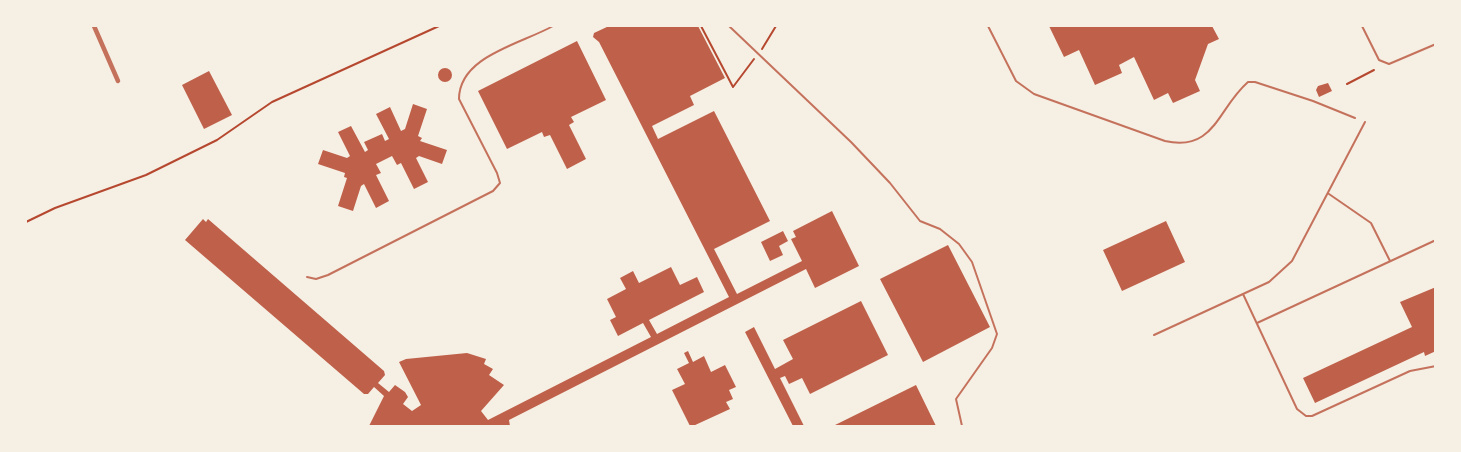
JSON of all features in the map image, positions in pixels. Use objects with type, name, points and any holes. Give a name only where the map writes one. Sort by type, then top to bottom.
[{"type":"street","points":[[94,26],[118,81]]},
{"type":"lane","points":[[307,277],[316,279],[328,275],[493,191],[500,183],[497,172],[459,99],[459,88],[465,75],[476,63],[554,26]]},
{"type":"lane","points":[[729,26],[851,142],[890,183],[920,220],[940,229],[959,244],[972,262],[997,334],[992,348],[956,399],[962,426]]},
{"type":"lane","points":[[988,26],[1016,81],[1034,94],[1165,141],[1179,144],[1201,139],[1248,82],[1313,101],[1355,118]]},
{"type":"lane","points":[[1362,26],[1379,60],[1389,64],[1436,44]]},
{"type":"lane","points":[[1154,335],[1269,282],[1285,269],[1298,252],[1365,122]]},
{"type":"lane","points":[[1328,193],[1371,223],[1390,261]]},
{"type":"lane","points":[[1257,323],[1436,240]]},
{"type":"lane","points":[[1243,294],[1297,409],[1306,416],[1312,416],[1410,371],[1436,366]]},
{"type":"path","points":[[26,222],[55,208],[146,175],[217,140],[272,102],[439,26]]},
{"type":"path","points":[[701,26],[733,87],[754,59]]},
{"type":"path","points":[[761,49],[776,26]]},
{"type":"path","points":[[1347,84],[1374,70]]},
{"type":"building","points":[[609,26],[698,26],[725,78],[690,96],[694,105],[652,126],[658,139],[714,111],[770,221],[714,249],[737,294],[802,261],[791,239],[796,237],[793,231],[832,211],[859,266],[815,288],[806,269],[509,420],[510,426],[369,426],[384,396],[374,387],[368,394],[364,394],[185,240],[203,219],[206,222],[208,219],[384,371],[385,375],[378,383],[389,392],[395,385],[405,392],[408,397],[403,404],[412,411],[421,405],[399,362],[406,359],[467,353],[486,359],[484,364],[493,369],[489,375],[504,385],[481,411],[488,420],[651,337],[643,323],[618,336],[610,320],[616,317],[607,299],[626,289],[620,278],[633,271],[639,283],[671,267],[680,285],[697,277],[704,292],[649,320],[657,334],[729,297],[599,42],[593,37],[594,33]]},
{"type":"building","points":[[1049,26],[1212,26],[1219,39],[1208,44],[1195,80],[1200,91],[1173,103],[1168,93],[1154,100],[1134,57],[1119,65],[1122,73],[1095,85],[1079,50],[1064,57]]},
{"type":"building","points":[[577,41],[606,100],[571,117],[574,122],[569,125],[586,159],[567,169],[550,135],[544,137],[542,132],[507,149],[478,91]]},
{"type":"building","points":[[445,68],[450,70],[452,75],[450,80],[445,82],[440,80],[438,75],[440,70]]},
{"type":"building","points":[[209,71],[232,115],[204,129],[182,85]]},
{"type":"building","points":[[1328,83],[1332,91],[1319,97],[1316,90],[1318,86]]},
{"type":"building","points":[[413,104],[427,109],[418,136],[422,138],[420,141],[447,150],[442,164],[419,156],[416,158],[428,182],[414,189],[401,163],[397,165],[392,156],[376,164],[381,173],[376,175],[389,201],[376,208],[364,184],[361,186],[353,211],[338,206],[347,178],[344,177],[345,173],[318,164],[323,150],[347,158],[350,156],[338,132],[351,126],[365,152],[368,150],[364,142],[382,134],[385,141],[389,139],[376,114],[390,107],[401,131],[405,129]]},
{"type":"building","points":[[1166,221],[1185,262],[1122,291],[1103,250]]},
{"type":"building","points":[[783,231],[788,241],[779,246],[783,255],[770,261],[761,242]]},
{"type":"building","points":[[948,245],[990,327],[923,362],[880,279]]},
{"type":"building","points":[[1436,287],[1436,351],[1425,356],[1424,352],[1315,403],[1303,378],[1412,327],[1400,302]]},
{"type":"building","points":[[861,301],[888,355],[810,394],[802,378],[789,384],[785,376],[780,378],[804,426],[793,426],[745,332],[754,327],[775,369],[793,359],[783,340]]},
{"type":"building","points":[[688,351],[693,362],[704,356],[711,372],[725,365],[736,387],[729,390],[733,399],[726,402],[730,409],[693,426],[690,426],[672,390],[685,384],[677,369],[689,363],[684,353]]},
{"type":"building","points":[[916,385],[936,426],[833,426]]}]
